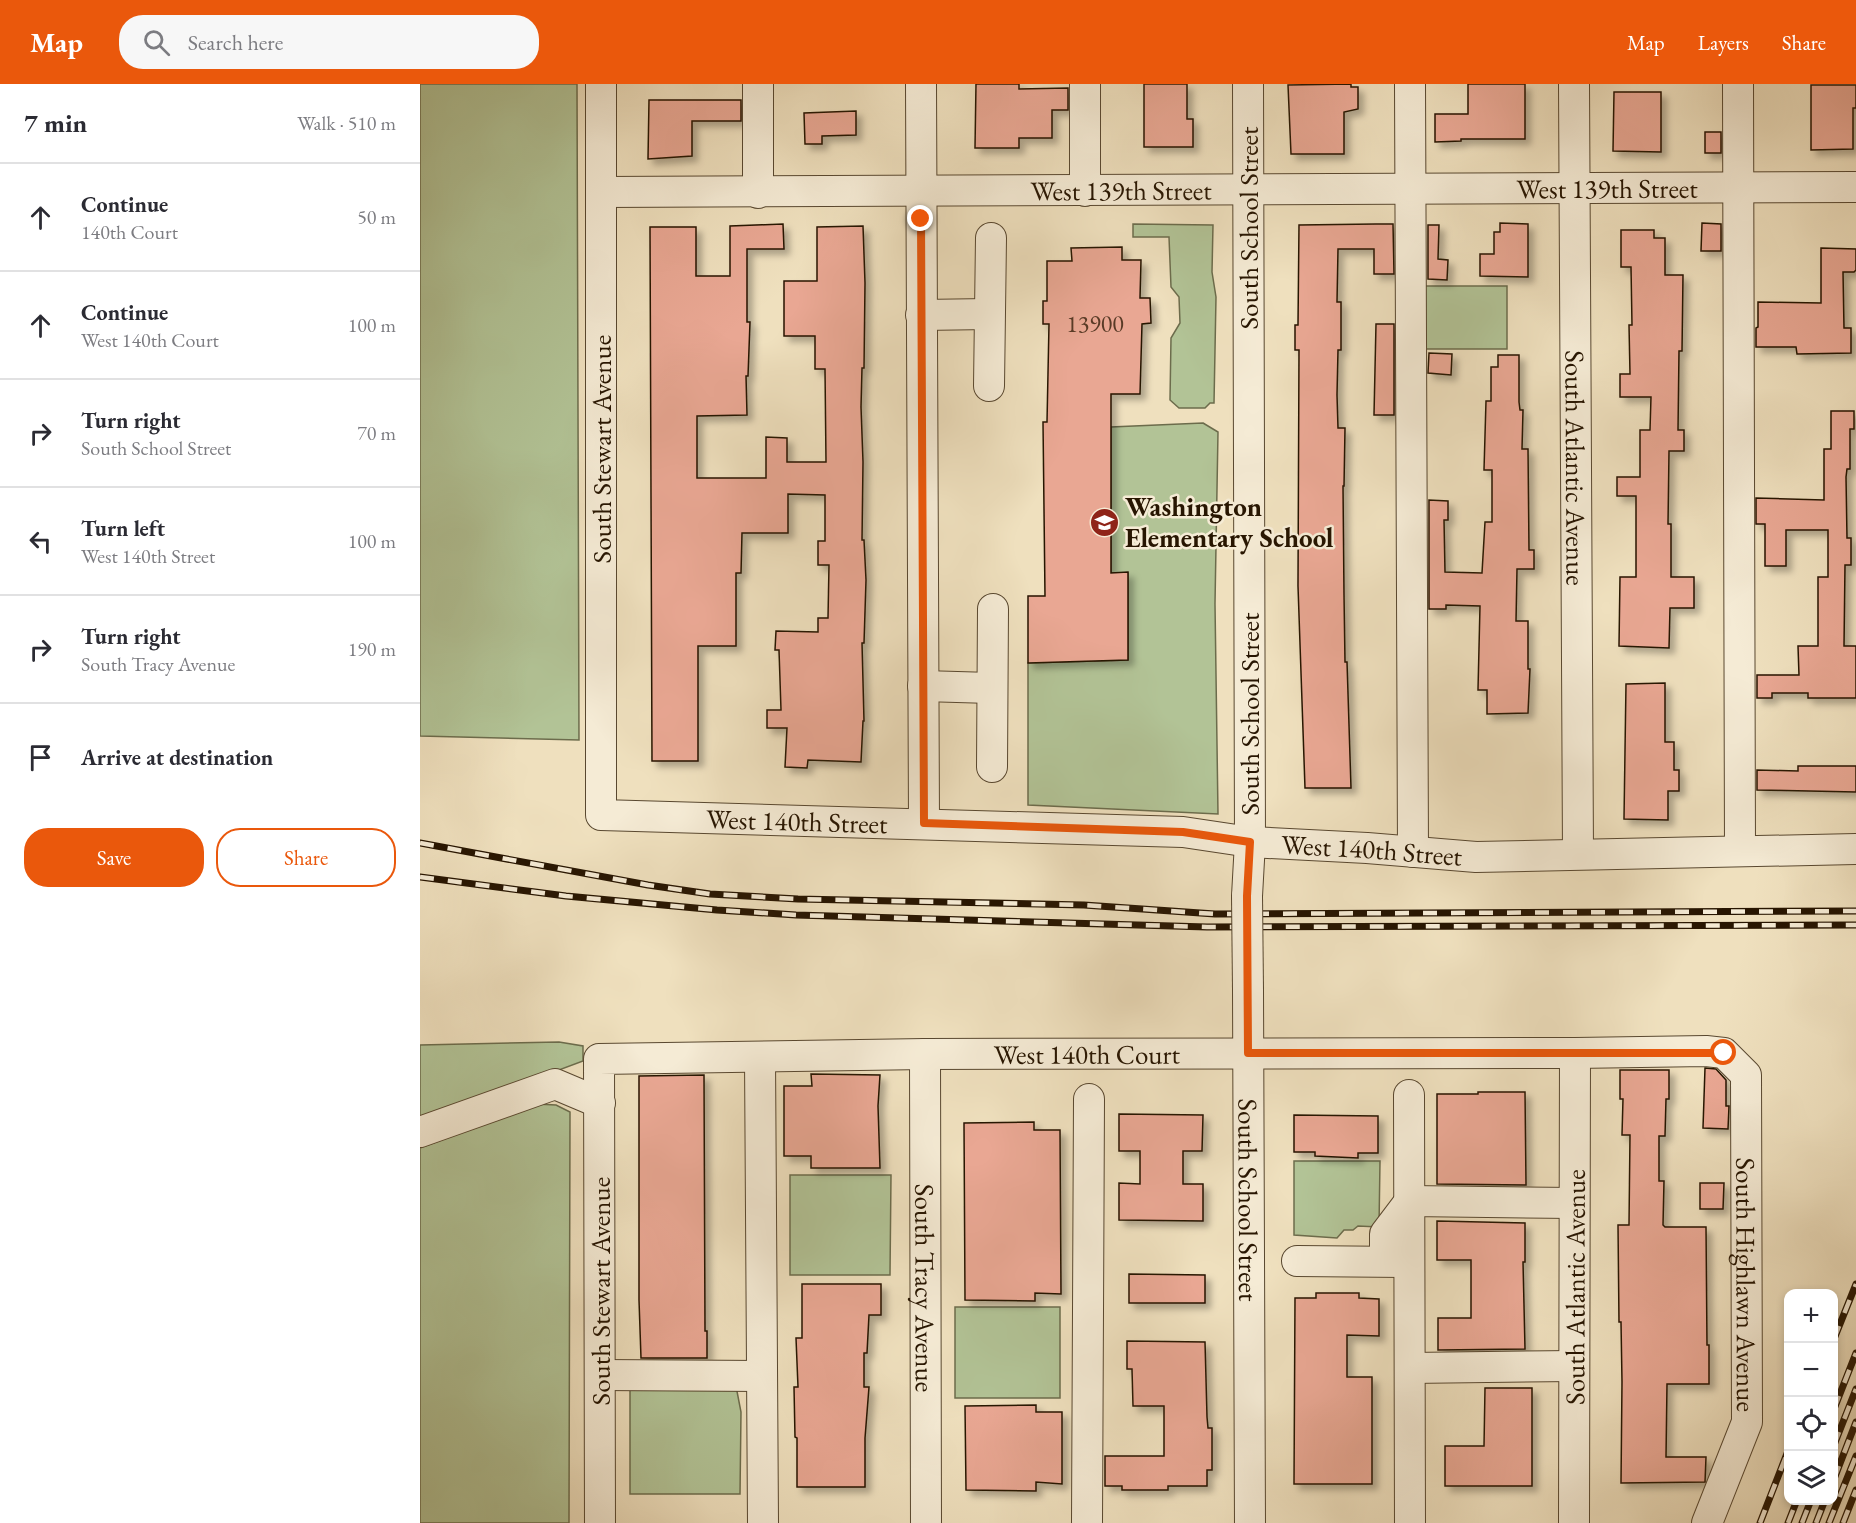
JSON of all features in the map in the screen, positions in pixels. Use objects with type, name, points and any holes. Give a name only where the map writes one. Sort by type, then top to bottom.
[{"type":"street","name":"South Stewart Avenue","points":[[601,84],[601,815]]},
{"type":"street","points":[[758,84],[758,193]]},
{"type":"street","points":[[921,84],[924,823]]},
{"type":"street","points":[[1085,84],[1085,191]]},
{"type":"street","name":"South School Street","points":[[1248,84],[1250,842],[1247,896],[1250,1523]]},
{"type":"street","points":[[1410,84],[1413,852]]},
{"type":"street","name":"South Atlantic Avenue","points":[[1574,84],[1578,854]]},
{"type":"street","points":[[1738,84],[1740,850]]},
{"type":"street","name":"West 139th Street","points":[[602,192],[1856,187]]},
{"type":"street","points":[[989,386],[991,238]]},
{"type":"street","points":[[921,315],[989,314]]},
{"type":"street","points":[[992,767],[993,609]]},
{"type":"street","points":[[923,686],[991,688]]},
{"type":"street","name":"West 140th Street","points":[[601,815],[1183,832],[1250,842],[1476,857],[1856,849]]},
{"type":"street","name":"South Atlantic Avenue","points":[[1574,1523],[1575,1053]]},
{"type":"street","name":"West 140th Court","points":[[599,1059],[926,1054],[1724,1053],[1746,1075]]},
{"type":"street","name":"South Tracy Avenue","points":[[926,1054],[926,1523]]},
{"type":"street","points":[[760,1057],[763,1523]]},
{"type":"street","name":"South Stewart Avenue","points":[[599,1059],[600,1523]]},
{"type":"street","name":"South Highlawn Avenue","points":[[1707,1523],[1747,1422],[1746,1075]]},
{"type":"street","points":[[420,1132],[555,1084],[600,1103]]},
{"type":"street","points":[[1409,1095],[1410,1201],[1398,1262],[1410,1368],[1410,1523]]},
{"type":"street","points":[[1087,1523],[1089,1099]]},
{"type":"street","points":[[1410,1201],[1574,1203]]},
{"type":"street","points":[[1297,1261],[1398,1262]]},
{"type":"street","points":[[1410,1368],[1574,1366]]},
{"type":"street","points":[[600,1375],[762,1376]]},
{"type":"green space","points":[[420,84],[577,84],[579,740],[420,736]]},
{"type":"green space","points":[[1133,224],[1213,225],[1212,272],[1216,297],[1214,403],[1210,403],[1205,408],[1179,408],[1170,400],[1171,338],[1180,323],[1179,297],[1171,287],[1169,237],[1133,237]]},
{"type":"green space","points":[[1422,286],[1507,286],[1507,349],[1421,349]]},
{"type":"green space","points":[[1203,423],[1218,432],[1215,604],[1218,814],[1028,805],[1028,663],[1128,660],[1128,573],[1111,573],[1111,427]]},
{"type":"green space","points":[[559,1042],[583,1046],[583,1061],[420,1122],[420,1045]]},
{"type":"green space","points":[[536,1104],[556,1105],[570,1112],[569,1523],[420,1523],[420,1148]]},
{"type":"green space","points":[[1294,1161],[1380,1161],[1379,1227],[1358,1226],[1353,1230],[1344,1230],[1337,1238],[1294,1235]]},
{"type":"green space","points":[[790,1175],[891,1175],[890,1275],[790,1275]]},
{"type":"green space","points":[[955,1307],[1060,1307],[1060,1398],[955,1398]]},
{"type":"green space","points":[[735,1381],[741,1412],[740,1494],[630,1494],[630,1384]]},
{"type":"building","points":[[976,84],[1019,84],[1019,89],[1068,88],[1068,110],[1052,110],[1052,138],[1019,138],[1019,148],[975,148]]},
{"type":"building","points":[[1144,84],[1187,84],[1187,119],[1193,119],[1193,147],[1144,147]]},
{"type":"building","points":[[1351,84],[1351,87],[1358,87],[1358,109],[1344,112],[1344,154],[1291,154],[1288,85]]},
{"type":"building","points":[[1468,84],[1525,84],[1525,139],[1461,139],[1461,141],[1435,142],[1435,114],[1468,114]]},
{"type":"building","points":[[1811,85],[1856,85],[1856,108],[1853,108],[1853,149],[1811,150]]},
{"type":"building","points":[[1614,92],[1661,92],[1661,152],[1613,151]]},
{"type":"building","points":[[649,100],[741,100],[741,121],[692,121],[692,156],[648,159]]},
{"type":"building","points":[[856,111],[856,135],[822,136],[822,144],[805,144],[804,113]]},
{"type":"building","points":[[1705,132],[1721,132],[1721,153],[1705,153]]},
{"type":"building","points":[[1500,223],[1528,224],[1528,277],[1480,276],[1480,254],[1494,254],[1494,232],[1500,232]]},
{"type":"building","points":[[1702,223],[1721,224],[1721,251],[1701,251]]},
{"type":"building","points":[[783,224],[784,249],[747,249],[747,322],[750,322],[748,376],[746,376],[747,415],[697,416],[697,478],[766,478],[766,437],[787,438],[787,462],[826,462],[825,369],[815,369],[815,336],[784,336],[784,281],[817,281],[817,227],[863,226],[865,283],[861,407],[862,540],[864,540],[866,580],[864,643],[862,643],[864,721],[861,762],[808,760],[807,768],[785,767],[787,728],[767,728],[767,710],[781,710],[779,650],[775,650],[776,631],[818,632],[818,618],[828,618],[829,565],[818,565],[818,541],[825,541],[825,495],[788,494],[788,533],[742,533],[741,573],[736,573],[736,646],[698,646],[698,761],[652,761],[650,227],[696,227],[696,276],[730,276],[730,226]]},
{"type":"building","points":[[1393,224],[1394,274],[1374,274],[1374,249],[1338,249],[1337,302],[1341,302],[1341,350],[1338,350],[1337,395],[1338,428],[1345,428],[1343,486],[1345,662],[1347,662],[1351,788],[1305,788],[1298,586],[1299,350],[1295,350],[1295,325],[1298,325],[1299,225]]},
{"type":"building","points":[[1428,225],[1439,225],[1438,259],[1448,260],[1447,280],[1428,279]]},
{"type":"building","points":[[1621,230],[1654,230],[1654,238],[1665,238],[1665,275],[1683,275],[1678,430],[1684,430],[1684,451],[1669,451],[1668,524],[1671,524],[1671,577],[1694,577],[1694,608],[1670,608],[1669,648],[1619,646],[1620,577],[1636,577],[1636,496],[1617,496],[1617,477],[1640,477],[1640,430],[1650,430],[1651,397],[1620,397],[1620,374],[1630,374],[1629,325],[1632,325],[1631,267],[1621,267]]},
{"type":"building","points":[[1122,247],[1122,260],[1141,260],[1140,298],[1150,298],[1151,323],[1142,324],[1140,394],[1111,394],[1111,573],[1128,572],[1128,660],[1028,663],[1028,596],[1045,596],[1043,422],[1047,422],[1049,324],[1043,324],[1043,301],[1047,301],[1047,261],[1072,261],[1071,248]]},
{"type":"building","points":[[1821,248],[1856,249],[1856,270],[1843,272],[1844,328],[1851,328],[1851,353],[1797,354],[1796,347],[1756,347],[1758,302],[1821,303]]},
{"type":"building","points":[[1376,324],[1394,324],[1394,415],[1374,415]]},
{"type":"building","points":[[1429,353],[1452,354],[1451,375],[1428,373]]},
{"type":"building","points":[[1498,355],[1519,355],[1519,402],[1520,410],[1523,410],[1522,449],[1528,449],[1529,550],[1534,550],[1534,569],[1517,569],[1516,621],[1528,621],[1528,669],[1530,669],[1528,713],[1487,714],[1487,690],[1478,690],[1480,606],[1446,605],[1446,609],[1429,609],[1429,500],[1448,501],[1448,520],[1444,520],[1445,572],[1482,573],[1485,522],[1492,522],[1492,470],[1484,470],[1486,401],[1491,401],[1491,367],[1498,367]]},
{"type":"building","points":[[1831,411],[1854,411],[1854,429],[1850,429],[1850,469],[1847,469],[1846,477],[1847,538],[1851,538],[1851,565],[1845,565],[1844,646],[1856,646],[1856,698],[1808,698],[1808,693],[1772,693],[1772,698],[1757,698],[1757,675],[1799,675],[1798,646],[1818,646],[1818,577],[1828,577],[1828,530],[1786,530],[1786,566],[1765,566],[1765,524],[1756,524],[1756,498],[1824,500],[1824,449],[1831,449]]},
{"type":"building","points":[[1665,683],[1665,742],[1674,742],[1674,770],[1679,770],[1679,791],[1668,791],[1668,820],[1624,819],[1626,684]]},
{"type":"building","points":[[1798,766],[1856,766],[1856,792],[1757,790],[1757,770],[1798,771]]},
{"type":"building","points":[[1705,1068],[1716,1069],[1726,1080],[1726,1106],[1729,1106],[1728,1129],[1703,1128]]},
{"type":"building","points":[[1620,1070],[1669,1070],[1665,1136],[1659,1136],[1659,1181],[1664,1181],[1663,1225],[1665,1227],[1706,1227],[1709,1384],[1667,1384],[1666,1457],[1706,1457],[1705,1482],[1621,1483],[1622,1382],[1618,1225],[1629,1225],[1630,1135],[1622,1135],[1623,1099],[1620,1099]]},
{"type":"building","points":[[811,1074],[880,1075],[878,1106],[880,1168],[811,1168],[811,1156],[784,1156],[784,1086],[812,1086]]},
{"type":"building","points":[[704,1075],[707,1358],[641,1358],[639,1076]]},
{"type":"building","points":[[1478,1092],[1525,1092],[1526,1185],[1437,1184],[1437,1094],[1478,1094]]},
{"type":"building","points":[[1119,1114],[1203,1115],[1202,1151],[1183,1151],[1183,1184],[1203,1184],[1203,1221],[1119,1220],[1119,1183],[1140,1184],[1140,1151],[1119,1151]]},
{"type":"building","points":[[1294,1115],[1378,1116],[1378,1153],[1358,1153],[1358,1158],[1315,1156],[1315,1152],[1294,1152]]},
{"type":"building","points":[[1034,1122],[1034,1130],[1060,1130],[1061,1294],[1035,1293],[1035,1301],[965,1300],[964,1123]]},
{"type":"building","points":[[1700,1183],[1724,1183],[1723,1209],[1700,1209]]},
{"type":"building","points":[[1437,1221],[1525,1223],[1525,1262],[1523,1262],[1525,1349],[1438,1350],[1438,1318],[1471,1318],[1471,1260],[1437,1260]]},
{"type":"building","points":[[1129,1274],[1205,1275],[1205,1303],[1129,1303]]},
{"type":"building","points":[[802,1284],[881,1284],[881,1315],[869,1315],[867,1353],[864,1353],[864,1387],[869,1387],[865,1438],[865,1487],[797,1487],[794,1387],[798,1387],[796,1338],[802,1338]]},
{"type":"building","points":[[1316,1293],[1359,1293],[1359,1298],[1379,1299],[1379,1336],[1347,1335],[1347,1377],[1372,1377],[1372,1484],[1294,1484],[1295,1298],[1316,1298]]},
{"type":"building","points":[[1127,1341],[1205,1342],[1207,1417],[1208,1428],[1212,1428],[1212,1470],[1207,1470],[1207,1486],[1168,1486],[1168,1490],[1122,1490],[1122,1486],[1105,1486],[1105,1456],[1164,1456],[1164,1406],[1133,1406],[1132,1369],[1127,1369]]},
{"type":"building","points":[[1485,1388],[1532,1388],[1532,1486],[1445,1486],[1445,1446],[1484,1446]]},
{"type":"building","points":[[1036,1405],[1036,1412],[1062,1412],[1062,1484],[1036,1482],[1036,1491],[966,1490],[965,1406]]},
{"type":"railway","points":[[420,843],[648,885],[710,894],[798,899],[1084,905],[1215,914],[1856,911]]},
{"type":"railway","points":[[420,877],[566,896],[796,915],[1207,927],[1856,925]]},
{"type":"railway","points":[[1838,1329],[1856,1284]]},
{"type":"railway","points":[[1838,1399],[1856,1353]]},
{"type":"railway","points":[[1838,1435],[1856,1389]]},
{"type":"railway","points":[[1838,1469],[1856,1422]]},
{"type":"railway","points":[[1829,1523],[1856,1456]]},
{"type":"railway","points":[[1760,1523],[1784,1461]]},
{"type":"railway","points":[[1843,1523],[1856,1490]]},
{"type":"railway","points":[[1788,1523],[1795,1505]]},
{"type":"railway","points":[[1802,1523],[1809,1505]]},
{"type":"railway","points":[[1816,1523],[1823,1505]]},
{"type":"place","name":"Washington Elementary School","points":[[1104,522]]},
{"type":"route","points":[[921,219],[924,823],[1183,832],[1250,842],[1247,896],[1248,1053],[1706,1051],[1724,1053]]}]
